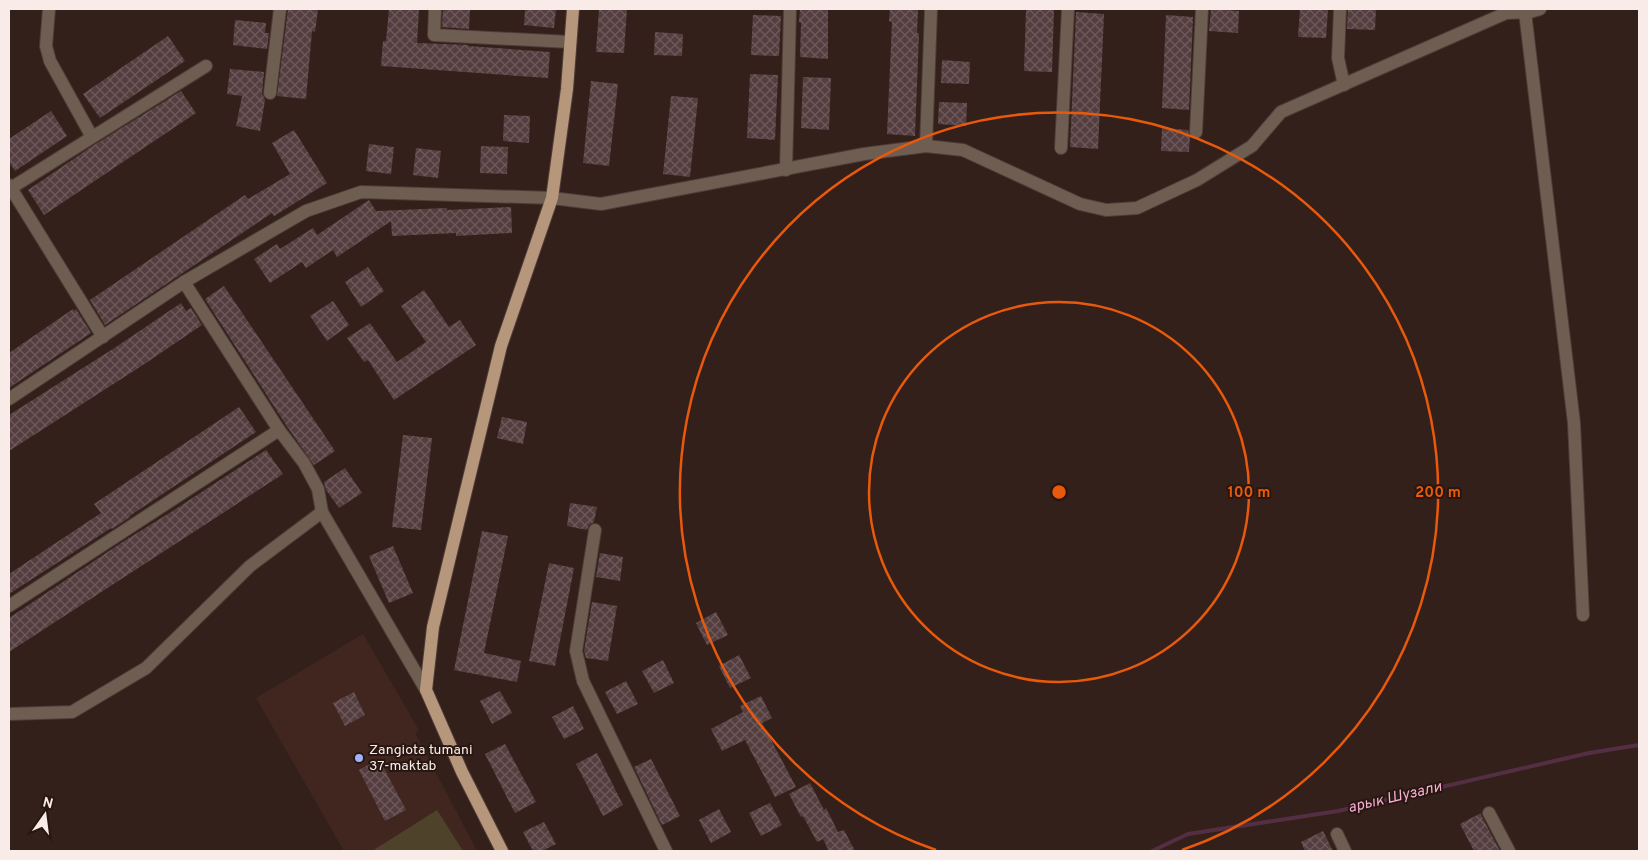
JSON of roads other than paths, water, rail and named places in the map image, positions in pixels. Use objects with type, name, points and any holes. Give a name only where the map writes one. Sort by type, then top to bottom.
[{"type":"main road","points":[[502,851],[462,772],[426,690],[433,627],[501,346],[552,198],[567,89],[573,9]]},
{"type":"street","points":[[49,9],[46,46],[50,61],[92,137]]},
{"type":"street","points":[[270,93],[280,9]]},
{"type":"street","points":[[435,9],[434,34],[570,42]]},
{"type":"street","points":[[786,170],[790,9]]},
{"type":"street","points":[[926,146],[931,9]]},
{"type":"street","points":[[1061,148],[1068,9]]},
{"type":"street","points":[[1196,132],[1202,9]]},
{"type":"street","points":[[1340,9],[1338,58],[1344,85]]},
{"type":"street","points":[[9,399],[184,282],[306,211],[361,192],[552,198],[601,204],[864,154],[926,146],[963,150],[1080,204],[1106,210],[1137,208],[1197,180],[1252,146],[1281,112],[1506,13],[1540,9]]},
{"type":"street","points":[[1525,12],[1574,423],[1583,615]]},
{"type":"street","points":[[103,337],[10,187],[206,66]]},
{"type":"street","points":[[184,282],[279,430],[304,463],[318,489],[322,512],[426,690]]},
{"type":"street","points":[[9,606],[279,430]]},
{"type":"street","points":[[9,714],[72,712],[146,668],[250,566],[322,512]]},
{"type":"street","points":[[595,530],[576,651],[583,681],[666,851]]},
{"type":"street","points":[[1489,813],[1509,851]]},
{"type":"street","points":[[1337,834],[1346,851]]},
{"type":"waterway","name":"арык Шузали","points":[[1152,851],[1188,834],[1338,811],[1589,753],[1639,745]]},
{"type":"place","name":"Zangiota tumani 37-maktab","points":[[359,758]]}]
